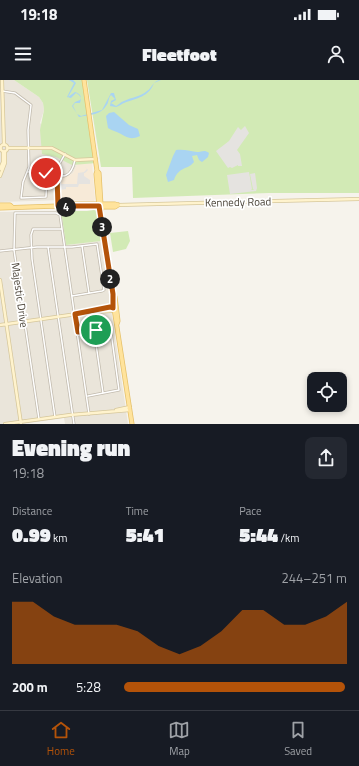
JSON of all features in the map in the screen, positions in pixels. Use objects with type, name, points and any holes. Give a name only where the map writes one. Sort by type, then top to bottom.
[{"type":"main road","points":[[84,80],[97,171],[99,173],[100,205],[113,294],[113,308],[117,324],[132,424]]},
{"type":"main road","name":"Kennedy Road","points":[[0,206],[100,205],[115,207],[118,205]]},
{"type":"main road","points":[[113,294],[115,297],[118,321],[117,324]]},
{"type":"street","points":[[0,169],[3,162],[2,146],[4,145],[2,123],[2,80]]},
{"type":"street","points":[[2,91],[15,93],[31,105],[28,130],[29,148],[27,172],[22,186],[21,198],[46,197],[46,173]]},
{"type":"street","points":[[4,145],[8,148]]},
{"type":"street","points":[[2,150],[8,148],[52,148],[75,160],[96,159]]},
{"type":"street","points":[[0,176],[5,162],[2,150]]},
{"type":"street","points":[[58,206],[56,170],[64,154]]},
{"type":"street","points":[[27,172],[46,173],[57,176],[70,173],[73,170],[75,160]]},
{"type":"street","name":"Kennedy Road","points":[[118,205],[359,199]]},
{"type":"street","name":"Majestic Drive","points":[[39,419],[14,250],[16,213],[59,213],[62,229]]},
{"type":"street","points":[[55,417],[31,248],[31,232],[33,229],[62,229],[66,247],[90,414]]},
{"type":"street","points":[[0,251],[96,244],[99,248],[104,288],[102,291],[72,296]]},
{"type":"street","points":[[82,246],[89,293]]},
{"type":"street","points":[[48,247],[74,424]]},
{"type":"street","points":[[0,280],[21,423]]},
{"type":"street","points":[[0,325],[113,308]]},
{"type":"street","points":[[78,332],[108,328],[111,330],[116,360],[119,390],[87,396]]},
{"type":"street","points":[[94,330],[103,394]]},
{"type":"street","points":[[5,424],[130,409]]},
{"type":"shaded area","points":[[0,80],[14,80],[39,97],[43,103],[44,110],[40,123],[77,164],[73,173],[68,176],[61,177],[60,199],[62,200],[0,202]]},
{"type":"shaded area","points":[[245,126],[249,133],[237,150],[240,154],[242,166],[238,165],[228,168],[216,151],[229,141],[238,127],[241,130]]},
{"type":"shaded area","points":[[92,163],[94,201],[60,199],[59,179],[73,173],[77,164]]},
{"type":"shaded area","points":[[84,165],[88,170],[84,173],[84,176],[90,180],[90,184],[79,184],[78,187],[66,187],[66,189],[60,190],[60,184],[77,184],[78,173],[84,172],[87,169]]},
{"type":"shaded area","points":[[249,172],[251,190],[254,190],[250,174],[255,173],[256,191],[230,194],[227,175]]},
{"type":"shaded area","points":[[61,211],[66,245],[101,241],[128,424],[65,424],[64,418],[23,424],[0,424],[0,212]]},
{"type":"green space","points":[[14,80],[86,80],[97,163],[72,165],[56,157],[42,154],[40,130],[44,110],[43,103],[39,97]]},
{"type":"green space","points":[[87,80],[359,80],[359,193],[269,193],[133,198],[132,167],[101,167]]},
{"type":"green space","points":[[61,211],[97,211],[101,241],[66,245]]},
{"type":"green space","points":[[128,231],[130,241],[126,249],[113,252],[110,233]]},
{"type":"water","points":[[69,80],[73,80],[76,83],[68,97],[75,92],[80,95],[81,98],[76,93],[71,98],[67,97],[74,83]]},
{"type":"water","points":[[154,83],[152,88],[146,94],[117,107],[110,106],[111,101],[115,99],[111,95],[107,105],[104,109],[101,111],[79,117],[77,114],[81,116],[102,110],[111,93],[114,93],[116,100],[111,103],[116,106],[123,101],[144,93]]},
{"type":"water","points":[[81,98],[80,103],[75,103],[73,106],[77,113],[72,106],[75,102]]},
{"type":"water","points":[[114,112],[129,125],[138,129],[140,136],[134,138],[126,137],[108,128],[106,116],[109,113]]},
{"type":"water","points":[[176,150],[197,152],[204,151],[209,153],[208,157],[202,162],[199,160],[197,155],[192,156],[194,162],[178,172],[174,180],[168,182],[166,175]]},
{"type":"route","points":[[46,173],[57,176],[58,206],[99,206],[113,294],[113,308],[110,307],[75,314],[78,332],[96,330]]}]
